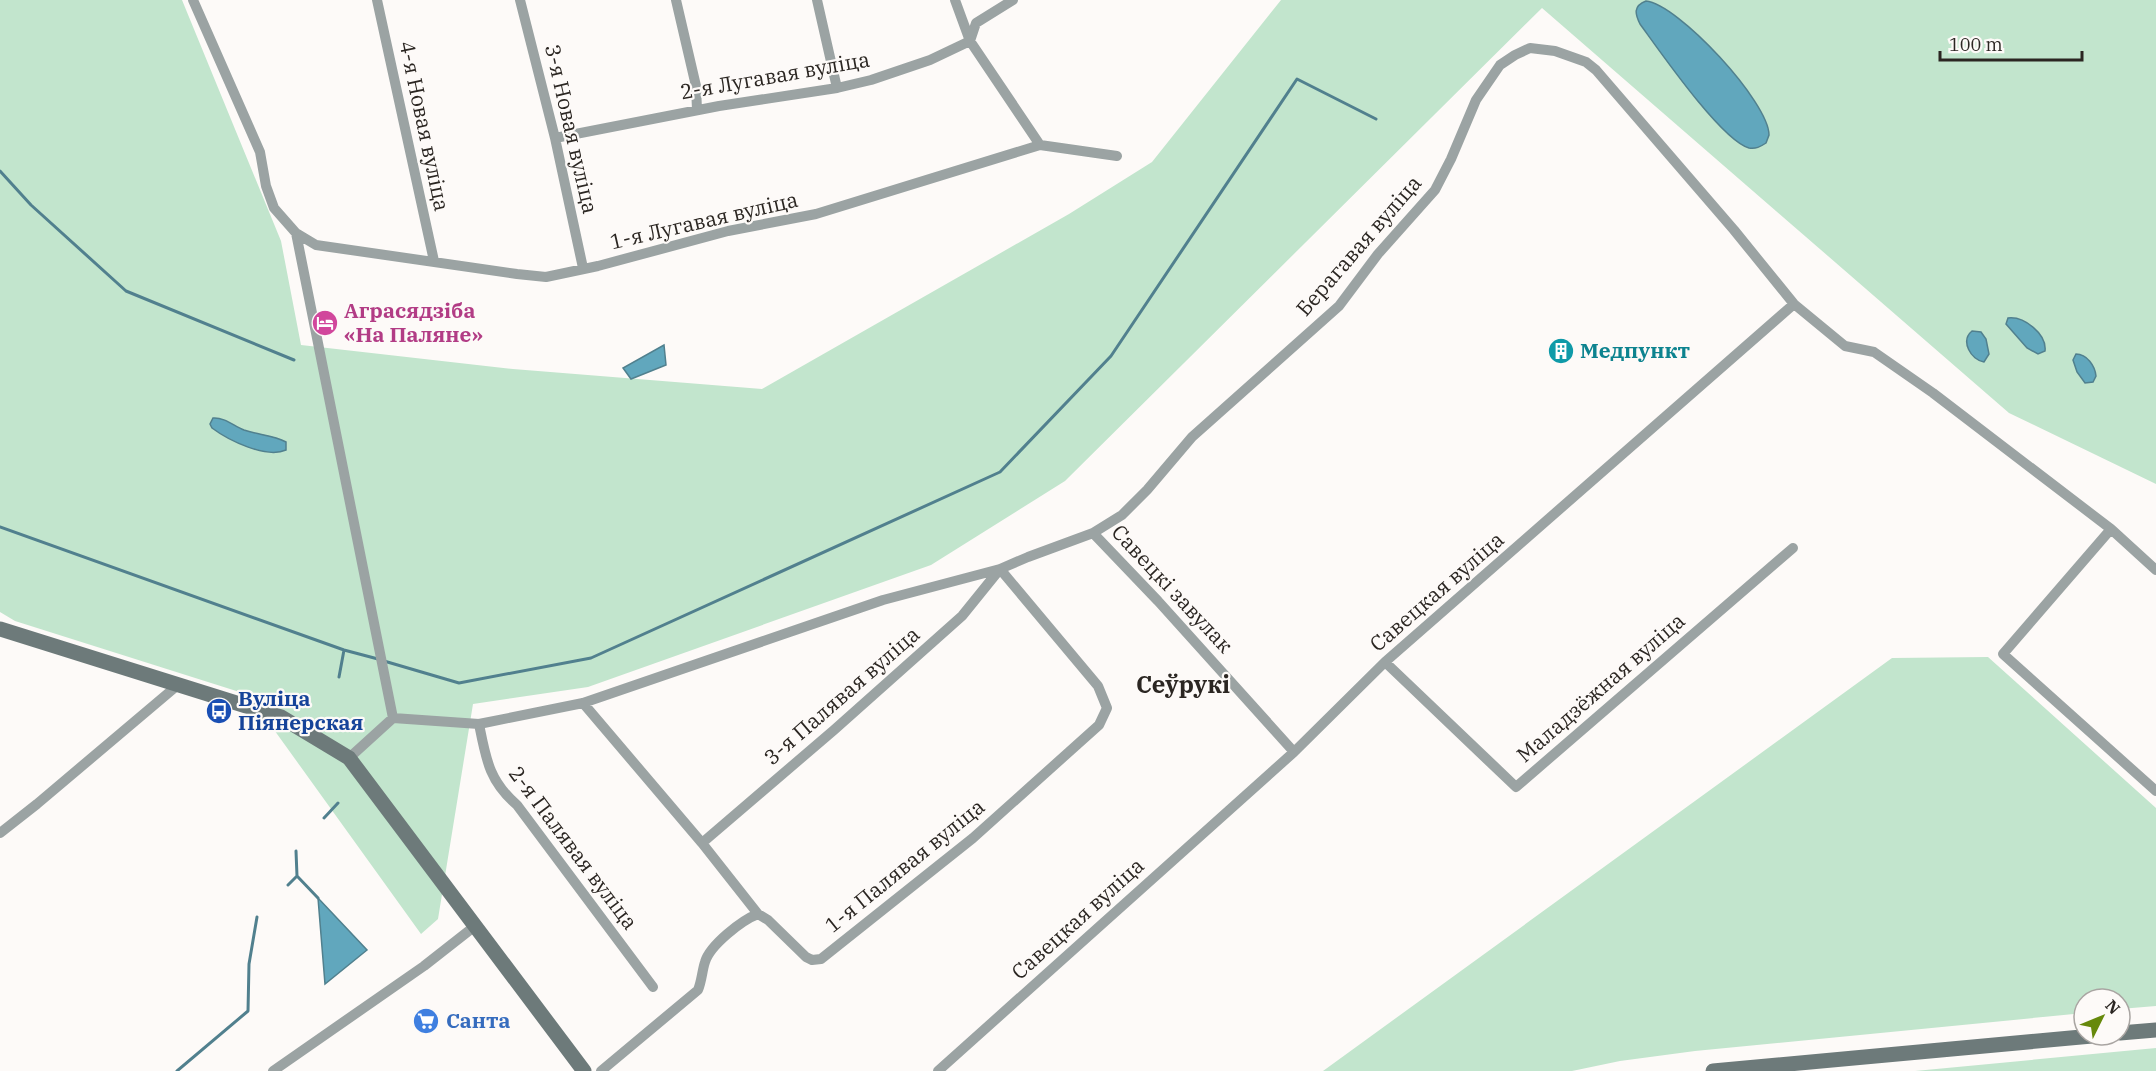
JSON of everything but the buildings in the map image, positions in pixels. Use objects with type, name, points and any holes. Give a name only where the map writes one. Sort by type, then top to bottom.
[{"type":"street","points":[[193,0],[260,152],[266,186],[274,207],[296,233],[393,718],[349,758]]},
{"type":"street","name":"4-я Новая вуліца","points":[[377,0],[434,261]]},
{"type":"street","name":"3-я Новая вуліца","points":[[520,0],[555,138],[583,268]]},
{"type":"street","points":[[676,0],[696,86],[697,110]]},
{"type":"street","points":[[817,0],[837,88]]},
{"type":"street","points":[[955,0],[970,41],[1040,145]]},
{"type":"street","points":[[970,41],[976,23],[1013,0]]},
{"type":"street","name":"2-я Лугавая вуліца","points":[[555,138],[697,110],[837,88],[872,80],[930,60],[970,41]]},
{"type":"street","name":"Берагавая вуліца","points":[[393,718],[479,724],[583,704],[883,600],[1000,569],[1093,533],[1122,515],[1147,490],[1192,437],[1339,306],[1378,254],[1436,190],[1476,100],[1493,73],[1500,65],[1530,48],[1565,54],[1586,62],[1596,70],[1734,230],[1794,304]]},
{"type":"street","name":"1-я Лугавая вуліца","points":[[296,233],[316,245],[546,277],[648,254],[728,231],[816,214],[1040,145],[1117,156]]},
{"type":"street","points":[[1794,304],[1845,346],[1874,352],[1934,393],[2111,529],[2156,570]]},
{"type":"street","name":"Савецкая вуліца","points":[[938,1071],[1294,752],[1386,662],[1794,304]]},
{"type":"street","points":[[2111,529],[2003,654],[2156,791]]},
{"type":"street","name":"Савецкі завулак","points":[[1093,533],[1158,601],[1294,752]]},
{"type":"street","name":"Маладзёжная вуліца","points":[[1386,662],[1516,787],[1793,548]]},
{"type":"street","name":"3-я Палявая вуліца","points":[[702,843],[962,616],[1000,569]]},
{"type":"street","name":"1-я Палявая вуліца","points":[[583,704],[702,843],[758,914],[768,920],[806,957],[812,960],[821,959],[973,838],[1099,725],[1107,708],[1098,686],[1000,569]]},
{"type":"street","points":[[0,629],[281,717],[349,758],[584,1071]]},
{"type":"street","points":[[0,833],[179,684]]},
{"type":"street","name":"2-я Палявая вуліца","points":[[479,724],[488,766],[505,794],[524,814],[653,987]]},
{"type":"street","points":[[601,1071],[698,990],[705,962],[713,948],[747,918],[758,914]]},
{"type":"street","points":[[273,1071],[366,1007],[475,926]]},
{"type":"street","points":[[2132,1033],[2156,1030]]},
{"type":"street","points":[[1713,1071],[2072,1038]]},
{"type":"green space","points":[[0,0],[182,0],[281,241],[301,345],[513,369],[762,389],[1069,214],[1152,162],[1281,0],[2156,0],[2156,484],[2009,413],[1542,8],[1065,481],[931,565],[588,687],[473,704],[438,919],[421,934],[249,695],[15,621],[0,612]]},
{"type":"green space","points":[[1988,657],[2156,808],[2156,1006],[2132,1008],[2132,987],[2072,987],[2072,1014],[1695,1051],[1620,1061],[1572,1071],[1323,1071],[1892,658]]},
{"type":"green space","points":[[2156,1048],[2156,1071],[1915,1071]]},
{"type":"water","points":[[1646,1],[1660,6],[1679,19],[1720,57],[1739,79],[1765,120],[1769,135],[1766,143],[1749,148],[1723,129],[1707,112],[1675,73],[1640,24],[1636,11],[1639,5]]},
{"type":"water","points":[[2008,318],[2021,320],[2033,327],[2042,338],[2045,351],[2038,354],[2027,348],[2006,324]]},
{"type":"water","points":[[1972,331],[1981,332],[1986,339],[1989,354],[1984,362],[1971,354],[1967,345]]},
{"type":"water","points":[[664,345],[666,365],[631,379],[623,368]]},
{"type":"water","points":[[2076,354],[2087,358],[2094,368],[2096,376],[2093,382],[2085,383],[2077,372],[2073,360]]},
{"type":"water","points":[[213,418],[225,420],[244,430],[286,442],[286,450],[268,452],[237,443],[212,428],[210,424]]},
{"type":"water","points":[[318,898],[367,950],[325,984]]},
{"type":"waterway","points":[[384,661],[459,683],[591,658],[1000,472],[1111,356],[1297,79],[1376,119]]},
{"type":"waterway","points":[[0,171],[31,205],[126,291],[294,360]]},
{"type":"waterway","points":[[0,527],[344,650],[378,659]]},
{"type":"waterway","points":[[339,677],[344,650]]},
{"type":"waterway","points":[[324,818],[338,803]]},
{"type":"waterway","points":[[296,851],[297,876],[318,898]]},
{"type":"waterway","points":[[288,885],[297,876]]},
{"type":"waterway","points":[[177,1071],[248,1011],[249,964],[257,917]]},
{"type":"place","name":"Аграсядзіба «На Паляне»","points":[[325,323]]},
{"type":"place","name":"Медпункт","points":[[1561,351]]},
{"type":"place","name":"Вуліца Піянерская","points":[[219,711]]},
{"type":"place","name":"Санта","points":[[426,1021]]},
{"type":"district","name":"Сеўрукі","points":[[1183,685]]}]
